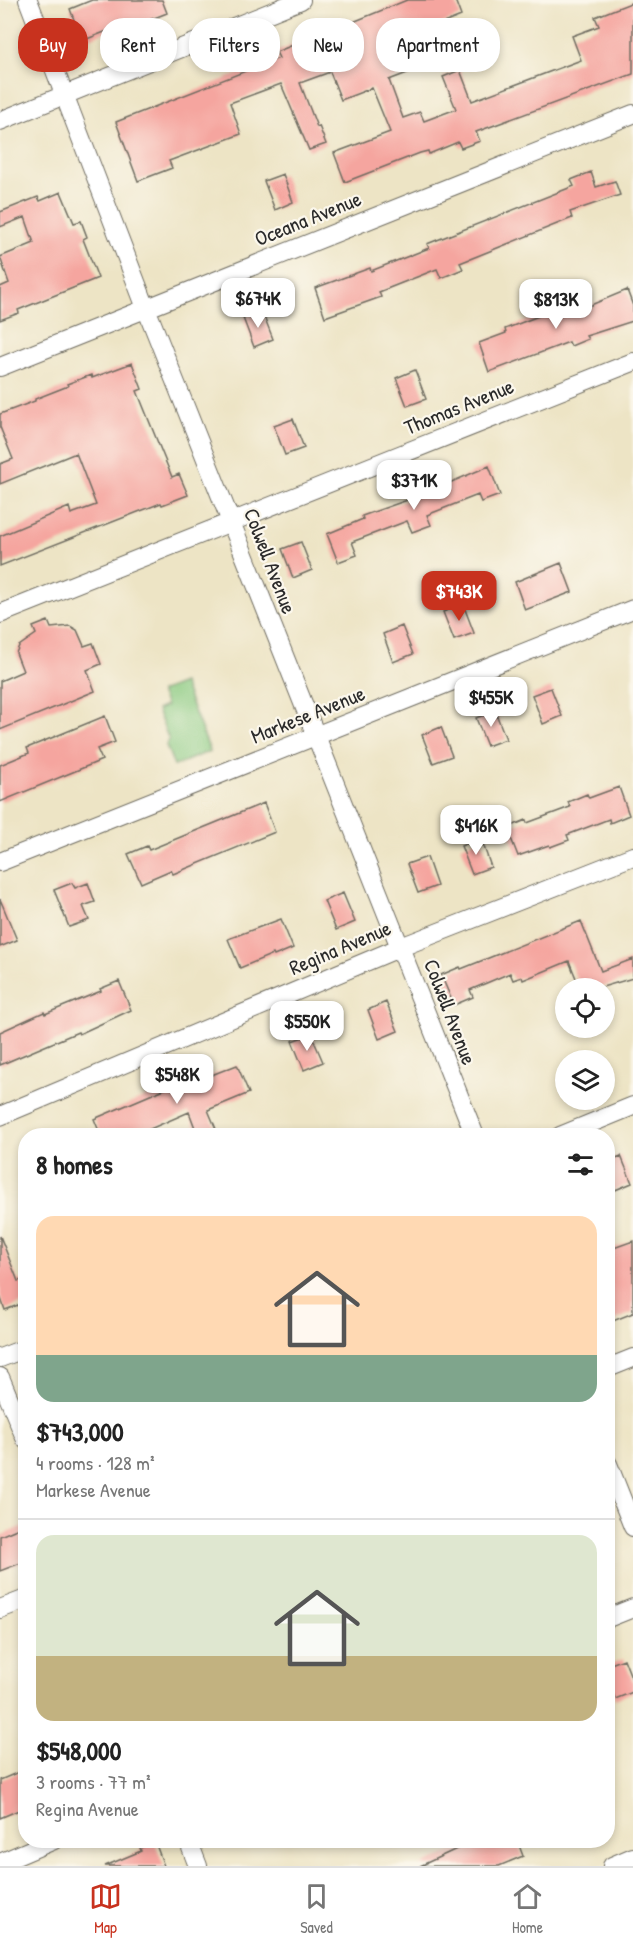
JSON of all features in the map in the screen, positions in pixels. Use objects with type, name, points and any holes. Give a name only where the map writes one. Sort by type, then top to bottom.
[{"type":"street","name":"Colwell Avenue","points":[[28,0],[146,308],[472,1128]]},
{"type":"street","points":[[0,120],[301,0]]},
{"type":"street","name":"Oceana Avenue","points":[[0,367],[633,114]]},
{"type":"street","name":"Thomas Avenue","points":[[0,614],[633,362]]},
{"type":"street","name":"Markese Avenue","points":[[0,862],[633,609]]},
{"type":"street","name":"Regina Avenue","points":[[0,1116],[401,947],[633,856]]},
{"type":"street","points":[[579,1128],[633,1106]]},
{"type":"street","points":[[0,1358],[18,1351]]},
{"type":"street","points":[[615,1365],[633,1358]]},
{"type":"street","points":[[0,1377],[18,1421]]},
{"type":"street","points":[[615,1482],[633,1527]]},
{"type":"street","points":[[0,1609],[18,1602]]},
{"type":"street","points":[[615,1615],[633,1608]]},
{"type":"street","points":[[0,1863],[35,1848]]},
{"type":"street","points":[[191,1848],[198,1866]]},
{"type":"street","points":[[612,1866],[633,1857]]},
{"type":"green space","points":[[183,683],[210,751],[174,766],[166,745],[169,740],[157,710],[166,706],[160,692]]},
{"type":"building","points":[[92,0],[162,0],[167,13],[154,18],[100,18],[100,34],[88,39],[88,18],[73,18],[70,9]]},
{"type":"building","points":[[407,0],[455,0],[461,16],[456,18],[376,18],[376,72],[410,72],[389,80],[403,118],[420,112],[424,121],[456,109],[443,77],[455,72],[461,72],[472,101],[581,60],[572,36],[599,26],[595,17],[633,2],[633,74],[476,132],[480,141],[461,148],[458,142],[429,154],[428,151],[420,153],[345,182],[334,153],[390,132],[372,88],[341,100],[330,72],[364,72],[363,18]]},
{"type":"building","points":[[292,45],[292,72],[330,72],[300,83],[326,144],[309,150],[281,84],[230,103],[241,134],[169,161],[172,168],[138,181],[116,122],[243,72],[280,72],[280,50]]},
{"type":"building","points":[[591,172],[596,187],[615,181],[620,195],[570,212],[572,218],[460,263],[463,269],[441,278],[437,269],[379,292],[381,297],[325,317],[315,288],[370,268],[371,271],[429,248],[427,244],[574,186],[571,180]]},
{"type":"building","points":[[283,174],[293,202],[275,210],[264,181]]},
{"type":"building","points":[[61,192],[74,223],[81,221],[87,237],[83,239],[98,278],[18,310],[19,313],[0,320],[0,287],[9,283],[0,257],[34,243],[25,217],[0,227],[0,212],[38,197],[40,201]]},
{"type":"building","points":[[627,290],[633,306],[633,321],[586,336],[588,339],[571,346],[569,342],[489,372],[479,343],[506,333],[505,329],[559,308],[558,306],[575,299],[579,310]]},
{"type":"building","points":[[262,311],[273,339],[254,347],[243,318]]},
{"type":"building","points":[[132,363],[142,389],[137,391],[172,477],[179,474],[188,495],[162,505],[161,503],[0,566],[0,536],[69,507],[71,514],[96,505],[76,453],[0,484],[0,464],[13,459],[0,427],[0,414],[35,401],[35,399],[68,386],[67,384],[91,375],[92,378]]},
{"type":"building","points":[[415,370],[426,399],[407,406],[396,378]]},
{"type":"building","points":[[293,419],[304,448],[285,455],[274,426]]},
{"type":"building","points":[[489,466],[500,495],[481,502],[478,495],[427,515],[431,525],[412,532],[407,521],[352,542],[357,555],[338,562],[327,534],[363,519],[362,516],[436,490]]},
{"type":"building","points":[[301,542],[312,570],[293,578],[282,549]]},
{"type":"building","points":[[561,563],[572,592],[525,610],[515,582]]},
{"type":"building","points":[[463,604],[474,633],[454,640],[443,612]]},
{"type":"building","points":[[48,621],[51,628],[70,626],[77,630],[84,646],[93,643],[101,664],[87,670],[95,691],[0,730],[0,681],[23,671],[16,653],[19,646],[36,634],[33,627]]},
{"type":"building","points":[[402,626],[413,654],[393,662],[383,634]]},
{"type":"building","points":[[551,688],[562,716],[543,724],[532,695]]},
{"type":"building","points":[[495,711],[506,739],[487,746],[476,718]]},
{"type":"building","points":[[105,716],[115,742],[97,749],[102,760],[0,802],[0,765],[29,753],[27,748]]},
{"type":"building","points":[[441,727],[452,756],[433,763],[422,735]]},
{"type":"building","points":[[619,787],[629,815],[610,823],[609,819],[567,835],[569,840],[518,856],[507,828],[570,807],[568,802],[587,794],[589,798]]},
{"type":"building","points":[[264,803],[275,832],[173,874],[171,870],[141,883],[128,854],[147,846],[149,850]]},
{"type":"building","points":[[481,838],[491,867],[472,874],[461,846]]},
{"type":"building","points":[[427,857],[437,886],[418,893],[407,864]]},
{"type":"building","points":[[72,883],[75,888],[88,883],[95,902],[83,906],[89,920],[69,927],[54,890]]},
{"type":"building","points":[[343,893],[355,922],[336,930],[324,901]]},
{"type":"building","points":[[0,899],[17,940],[0,947]]},
{"type":"building","points":[[281,919],[293,948],[240,968],[228,939]]},
{"type":"building","points":[[581,921],[601,971],[633,959],[633,978],[615,983],[615,978],[576,978],[569,961],[523,980],[522,977],[513,980],[510,973],[470,990],[473,997],[454,1005],[441,975],[460,967],[461,969]]},
{"type":"building","points":[[119,981],[131,1010],[79,1034],[78,1032],[0,1065],[0,1032],[44,1012],[45,1014],[101,991],[100,989]]},
{"type":"building","points":[[386,1002],[398,1031],[379,1039],[368,1010]]},
{"type":"building","points":[[311,1034],[323,1062],[304,1070],[292,1041]]},
{"type":"building","points":[[237,1065],[249,1093],[208,1110],[216,1128],[195,1128],[189,1112],[152,1128],[98,1128],[94,1119],[201,1071],[204,1078]]},
{"type":"building","points":[[621,1156],[632,1183],[615,1190],[615,1158]]},
{"type":"building","points":[[0,1236],[18,1281],[18,1305],[5,1310],[0,1296]]},
{"type":"building","points":[[633,1241],[633,1313],[615,1320],[615,1247]]},
{"type":"building","points":[[18,1528],[18,1564],[0,1571],[0,1536]]},
{"type":"building","points":[[624,1659],[633,1682],[633,1692],[615,1699],[615,1662]]},
{"type":"building","points":[[18,1772],[18,1810],[0,1818],[0,1780]]},
{"type":"building","points":[[140,1848],[157,1848],[164,1866],[105,1866],[141,1851]]},
{"type":"building","points":[[459,1848],[520,1848],[523,1856],[499,1866],[420,1866]]}]
